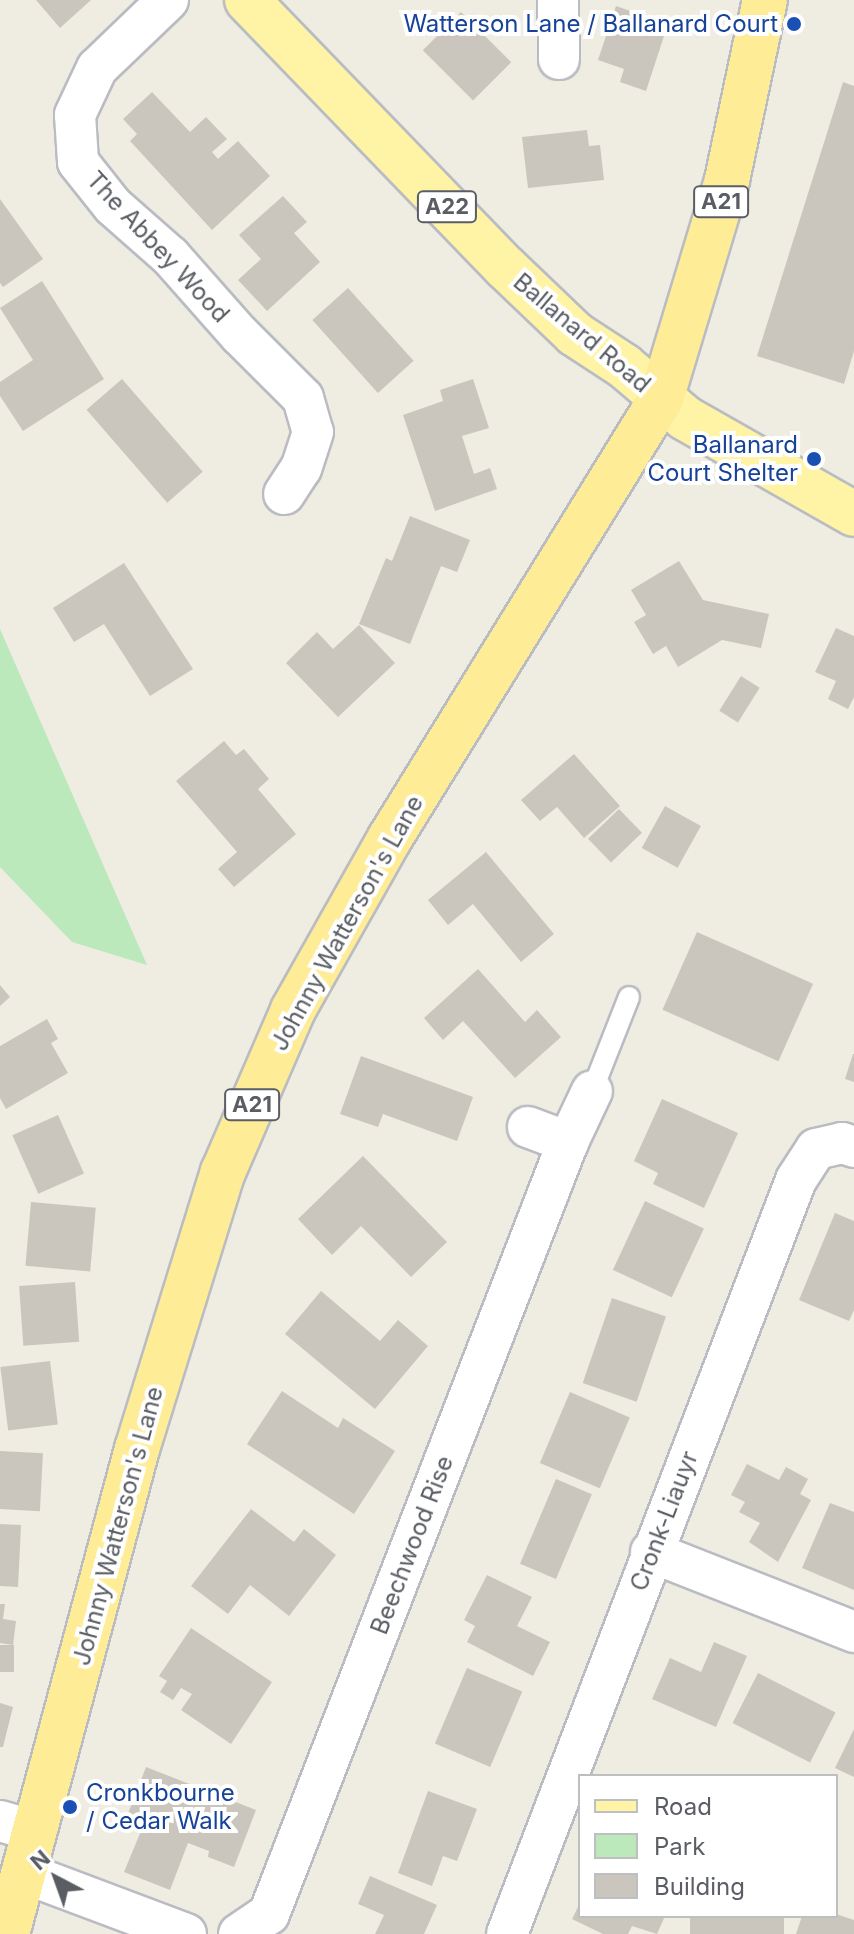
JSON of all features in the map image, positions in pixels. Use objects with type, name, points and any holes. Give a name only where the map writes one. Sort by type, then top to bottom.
[{"type":"highway","name":"Johnny Watterson's Lane","points":[[7,1934],[24,1873],[18,1826],[223,1172],[293,1010],[390,838],[661,399],[727,180],[765,0]]},
{"type":"main road","name":"Ballanard Road","points":[[247,0],[505,267],[575,334],[624,366],[661,399],[710,433],[854,514]]},
{"type":"street","name":"The Abbey Wood","points":[[168,0],[97,68],[75,115],[78,162],[113,206],[170,256],[240,335],[303,398],[313,432],[301,468],[284,494]]},
{"type":"street","points":[[558,0],[559,59]]},
{"type":"street","name":"Beechwood Rise","points":[[239,1934],[269,1914],[568,1142],[592,1091]]},
{"type":"street","points":[[528,1127],[568,1142]]},
{"type":"street","name":"Cronk-Liauyr","points":[[507,1934],[796,1180],[816,1149],[842,1143],[854,1147]]},
{"type":"street","points":[[651,1552],[854,1632]]},
{"type":"street","points":[[24,1873],[186,1934]]},
{"type":"lane","name":"Beechwood Rise","points":[[592,1091],[629,997]]},
{"type":"green space","points":[[0,629],[147,965],[72,942],[0,867]]},
{"type":"building","points":[[36,0],[91,0],[60,28]]},
{"type":"building","points":[[616,6],[668,24],[646,91],[620,82],[624,69],[598,60]]},
{"type":"building","points":[[461,12],[511,62],[473,100],[423,50]]},
{"type":"building","points":[[843,82],[854,86],[854,351],[844,384],[757,356]]},
{"type":"building","points":[[152,92],[190,132],[206,117],[227,139],[212,152],[218,159],[238,141],[270,176],[212,230],[130,141],[137,134],[123,119]]},
{"type":"building","points":[[587,130],[589,146],[600,145],[604,180],[528,188],[522,137]]},
{"type":"building","points":[[283,196],[307,222],[294,233],[320,262],[267,311],[238,280],[261,259],[239,235]]},
{"type":"building","points":[[0,199],[43,259],[3,287],[0,283]]},
{"type":"building","points":[[42,281],[104,379],[23,431],[0,396],[0,382],[33,360],[0,308]]},
{"type":"building","points":[[348,288],[414,361],[378,393],[312,320]]},
{"type":"building","points":[[122,379],[203,472],[167,503],[87,410]]},
{"type":"building","points":[[473,379],[489,428],[462,436],[474,474],[490,468],[497,489],[435,511],[403,415],[443,401],[440,390]]},
{"type":"building","points":[[410,516],[470,540],[457,572],[441,566],[410,644],[359,624],[386,558],[392,561]]},
{"type":"building","points":[[679,561],[703,600],[769,614],[761,648],[722,640],[678,667],[666,646],[653,654],[634,622],[646,615],[631,590]]},
{"type":"building","points":[[124,563],[193,669],[150,696],[104,624],[74,642],[53,608]]},
{"type":"building","points":[[359,625],[395,663],[338,717],[286,663],[317,632],[333,649]]},
{"type":"building","points":[[836,628],[854,636],[854,697],[848,709],[828,699],[836,681],[815,672]]},
{"type":"building","points":[[741,676],[760,688],[738,722],[719,711]]},
{"type":"building","points":[[224,741],[236,755],[244,749],[269,779],[258,789],[296,834],[234,887],[218,869],[237,852],[176,781]]},
{"type":"building","points":[[574,754],[620,806],[584,838],[557,807],[540,821],[521,800]]},
{"type":"building","points":[[665,806],[701,826],[678,868],[642,848]]},
{"type":"building","points":[[619,809],[642,833],[611,863],[588,839]]},
{"type":"building","points":[[486,852],[554,934],[521,962],[473,904],[448,925],[428,900]]},
{"type":"building","points":[[697,932],[813,984],[778,1061],[662,1010]]},
{"type":"building","points":[[478,969],[525,1022],[537,1010],[561,1037],[515,1078],[463,1021],[443,1040],[424,1018]]},
{"type":"building","points":[[0,985],[10,997],[0,1006]]},
{"type":"building","points":[[47,1019],[58,1039],[51,1043],[68,1073],[6,1109],[0,1098],[0,1046]]},
{"type":"building","points":[[854,1054],[854,1082],[845,1079]]},
{"type":"building","points":[[361,1056],[473,1097],[457,1141],[383,1114],[378,1127],[340,1114]]},
{"type":"building","points":[[662,1099],[738,1133],[704,1208],[653,1184],[658,1173],[634,1161]]},
{"type":"building","points":[[58,1115],[84,1173],[38,1194],[12,1135]]},
{"type":"building","points":[[363,1156],[447,1242],[411,1277],[361,1226],[332,1255],[298,1219]]},
{"type":"building","points":[[645,1201],[704,1228],[672,1297],[613,1270]]},
{"type":"building","points":[[31,1202],[96,1208],[90,1271],[25,1266]]},
{"type":"building","points":[[835,1213],[854,1221],[854,1310],[849,1321],[799,1300]]},
{"type":"building","points":[[75,1282],[79,1342],[23,1346],[19,1286]]},
{"type":"building","points":[[321,1291],[380,1341],[398,1320],[428,1346],[375,1409],[285,1334]]},
{"type":"building","points":[[612,1298],[666,1317],[637,1402],[583,1383]]},
{"type":"building","points":[[50,1361],[58,1425],[8,1431],[0,1367]]},
{"type":"building","points":[[282,1391],[338,1428],[343,1418],[395,1451],[354,1514],[247,1444]]},
{"type":"building","points":[[570,1392],[630,1417],[600,1488],[540,1463]]},
{"type":"building","points":[[0,1451],[43,1453],[40,1511],[0,1509]]},
{"type":"building","points":[[747,1464],[779,1480],[786,1467],[808,1479],[800,1494],[811,1500],[778,1562],[749,1542],[760,1523],[739,1512],[745,1502],[731,1495]]},
{"type":"building","points":[[556,1479],[592,1494],[556,1579],[520,1564]]},
{"type":"building","points":[[830,1503],[854,1512],[854,1590],[802,1568]]},
{"type":"building","points":[[251,1509],[294,1542],[304,1529],[336,1555],[289,1616],[250,1585],[228,1614],[191,1586]]},
{"type":"building","points":[[0,1524],[21,1525],[18,1587],[0,1586]]},
{"type":"building","points":[[487,1575],[532,1597],[517,1626],[550,1642],[533,1676],[467,1642],[475,1626],[464,1620]]},
{"type":"building","points":[[0,1604],[5,1604],[3,1619],[16,1621],[13,1645],[0,1643]]},
{"type":"building","points":[[191,1628],[272,1682],[231,1744],[181,1710],[192,1694],[181,1688],[173,1700],[160,1692],[167,1681],[159,1676]]},
{"type":"building","points":[[714,1642],[747,1656],[716,1727],[652,1699],[670,1658],[701,1672]]},
{"type":"building","points":[[0,1645],[14,1645],[14,1672],[0,1672]]},
{"type":"building","points":[[467,1668],[522,1691],[490,1767],[435,1743]]},
{"type":"building","points":[[758,1673],[836,1712],[810,1762],[733,1723]]},
{"type":"building","points":[[0,1703],[13,1707],[3,1747],[0,1747]]},
{"type":"building","points":[[854,1729],[854,1777],[835,1768]]},
{"type":"building","points":[[146,1767],[256,1810],[234,1867],[208,1857],[209,1851],[188,1843],[170,1890],[124,1872],[141,1831],[124,1824]]},
{"type":"building","points":[[428,1791],[477,1809],[457,1861],[443,1856],[432,1886],[398,1873]]},
{"type":"building","points":[[370,1876],[437,1905],[424,1934],[375,1934],[384,1915],[358,1904]]},
{"type":"building","points":[[578,1907],[578,1918],[664,1918],[657,1934],[632,1926],[628,1934],[603,1934],[572,1919]]},
{"type":"building","points":[[838,1915],[854,1920],[854,1934],[796,1934],[801,1918],[838,1918]]},
{"type":"building","points":[[690,1918],[784,1918],[784,1934],[690,1934]]},
{"type":"place","name":"Watterson Lane / Ballanard Court","points":[[794,24]]},
{"type":"place","name":"Ballanard Court Shelter","points":[[814,459]]},
{"type":"place","name":"Cronkbourne / Cedar Walk","points":[[70,1807]]}]
